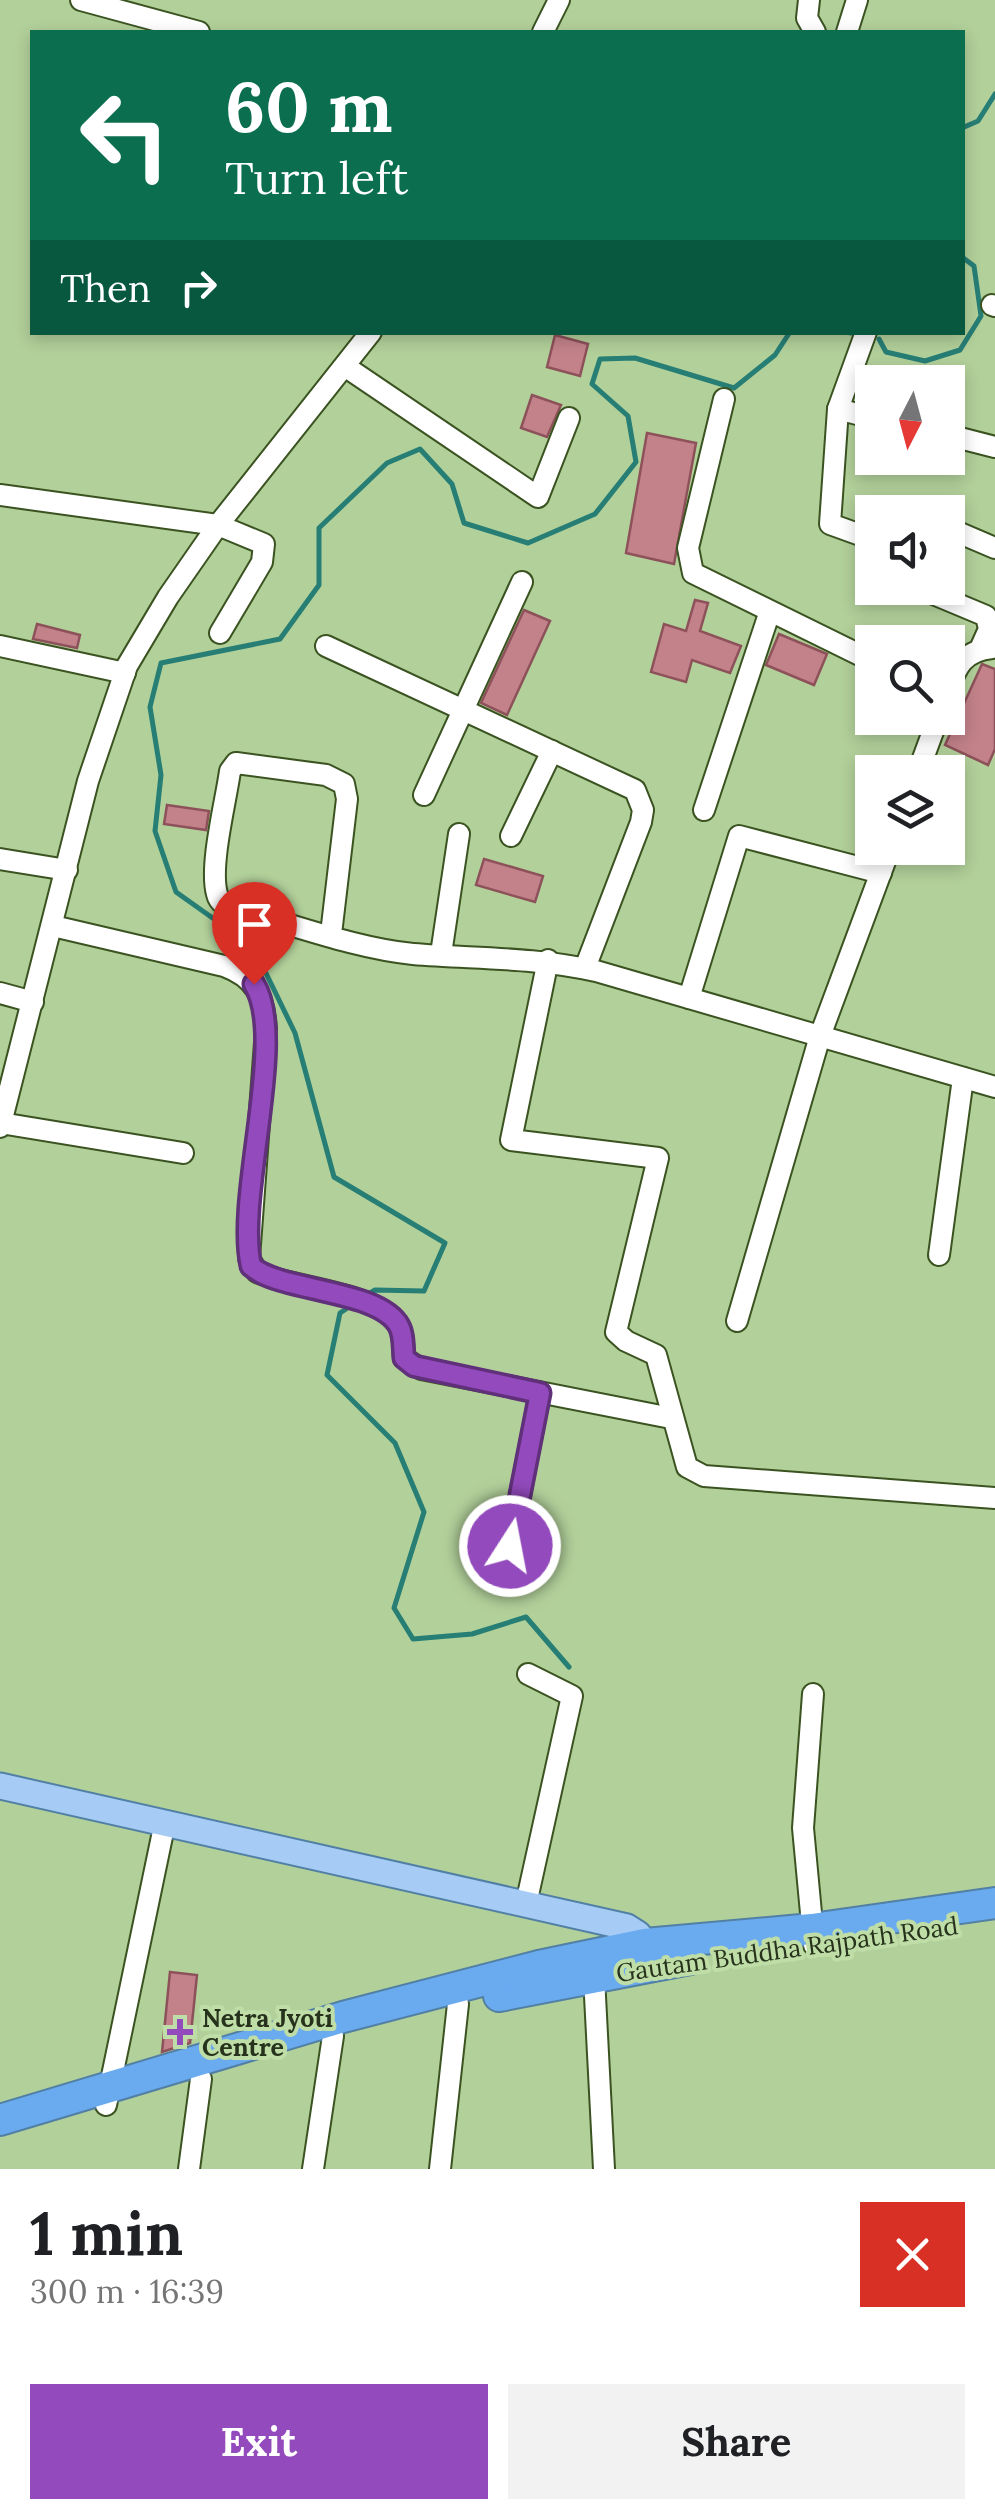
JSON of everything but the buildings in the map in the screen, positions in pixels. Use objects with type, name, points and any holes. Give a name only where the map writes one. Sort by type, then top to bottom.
[{"type":"highway","points":[[813,1937],[995,1903]]},
{"type":"highway","name":"Gautam Buddha Rajpath Road","points":[[0,2137],[108,2097],[201,2079],[333,2036],[458,2004],[594,1977],[653,1953],[995,1920]]},
{"type":"highway","points":[[0,2120],[108,2097],[343,2016],[653,1953]]},
{"type":"main road","points":[[0,1786],[626,1927],[653,1953]]},
{"type":"street","points":[[81,0],[129,6],[194,30]]},
{"type":"street","points":[[544,30],[559,0]]},
{"type":"street","points":[[809,0],[808,18],[814,30]]},
{"type":"street","points":[[849,30],[858,0]]},
{"type":"street","points":[[182,1153],[1,1125],[88,780],[124,673],[168,597],[218,525],[369,335]]},
{"type":"street","points":[[855,533],[830,524],[838,410],[865,335]]},
{"type":"street","points":[[346,367],[538,498],[569,418]]},
{"type":"street","points":[[724,400],[688,563],[702,581],[855,653]]},
{"type":"street","points":[[838,410],[855,414]]},
{"type":"street","points":[[965,439],[995,446]]},
{"type":"street","points":[[0,495],[218,525],[264,544],[266,553],[220,633]]},
{"type":"street","points":[[965,535],[995,548]]},
{"type":"street","points":[[424,795],[522,582]]},
{"type":"street","points":[[960,605],[986,616],[987,650]]},
{"type":"street","points":[[704,810],[769,614]]},
{"type":"street","points":[[0,646],[124,673]]},
{"type":"street","points":[[326,646],[635,790],[643,810],[585,968]]},
{"type":"street","points":[[511,836],[552,750]]},
{"type":"street","points":[[331,934],[347,798],[344,784],[310,772],[236,763],[230,770],[218,861],[218,898],[235,909],[331,934],[410,954],[548,960],[585,968],[995,1087]]},
{"type":"street","points":[[441,954],[459,834]]},
{"type":"street","points":[[689,998],[738,836],[881,872]]},
{"type":"street","points":[[0,859],[67,870]]},
{"type":"street","points":[[736,1320],[820,1036],[884,865]]},
{"type":"street","points":[[53,926],[224,966],[244,974],[261,995],[266,1029],[251,1204],[251,1266],[265,1276],[346,1297],[396,1322],[404,1358],[414,1366],[672,1418]]},
{"type":"street","points":[[548,960],[510,1140],[658,1158],[616,1332],[626,1341],[656,1354],[687,1467],[704,1476],[995,1498]]},
{"type":"street","points":[[0,994],[34,1002]]},
{"type":"street","points":[[939,1254],[964,1078]]},
{"type":"street","points":[[510,1546],[540,1393]]},
{"type":"street","points":[[526,1904],[572,1696],[528,1674]]},
{"type":"street","points":[[813,1937],[803,1828],[814,1694]]},
{"type":"street","points":[[108,2097],[165,1822]]},
{"type":"street","points":[[594,1977],[604,2169]]},
{"type":"street","points":[[440,2169],[458,2004]]},
{"type":"street","points":[[312,2169],[333,2036]]},
{"type":"street","points":[[190,2169],[201,2079]]},
{"type":"waterway","points":[[965,127],[978,121],[995,94]]},
{"type":"waterway","points":[[879,339],[886,352],[925,361],[960,350],[981,316],[974,266],[965,259]]},
{"type":"waterway","points":[[365,1296],[375,1290],[424,1291],[445,1243],[334,1177],[295,1033],[263,967],[214,919],[176,892],[155,831],[161,775],[150,707],[161,663],[280,639],[319,585],[319,528],[387,463],[420,449],[452,484],[464,523],[528,543],[595,514],[636,462],[628,416],[592,384],[600,359],[635,358],[734,388],[775,355],[788,335]]},
{"type":"waterway","points":[[352,1305],[340,1313],[327,1375],[395,1443],[424,1512],[394,1608],[413,1639],[472,1634],[526,1617],[569,1667]]},
{"type":"place","name":"Netra Jyoti Centre","points":[[180,2032]]},
{"type":"route","points":[[254,984],[261,995],[266,1029],[251,1204],[251,1266],[265,1276],[346,1297],[390,1316],[400,1328],[404,1358],[414,1366],[540,1393],[510,1546]]}]
